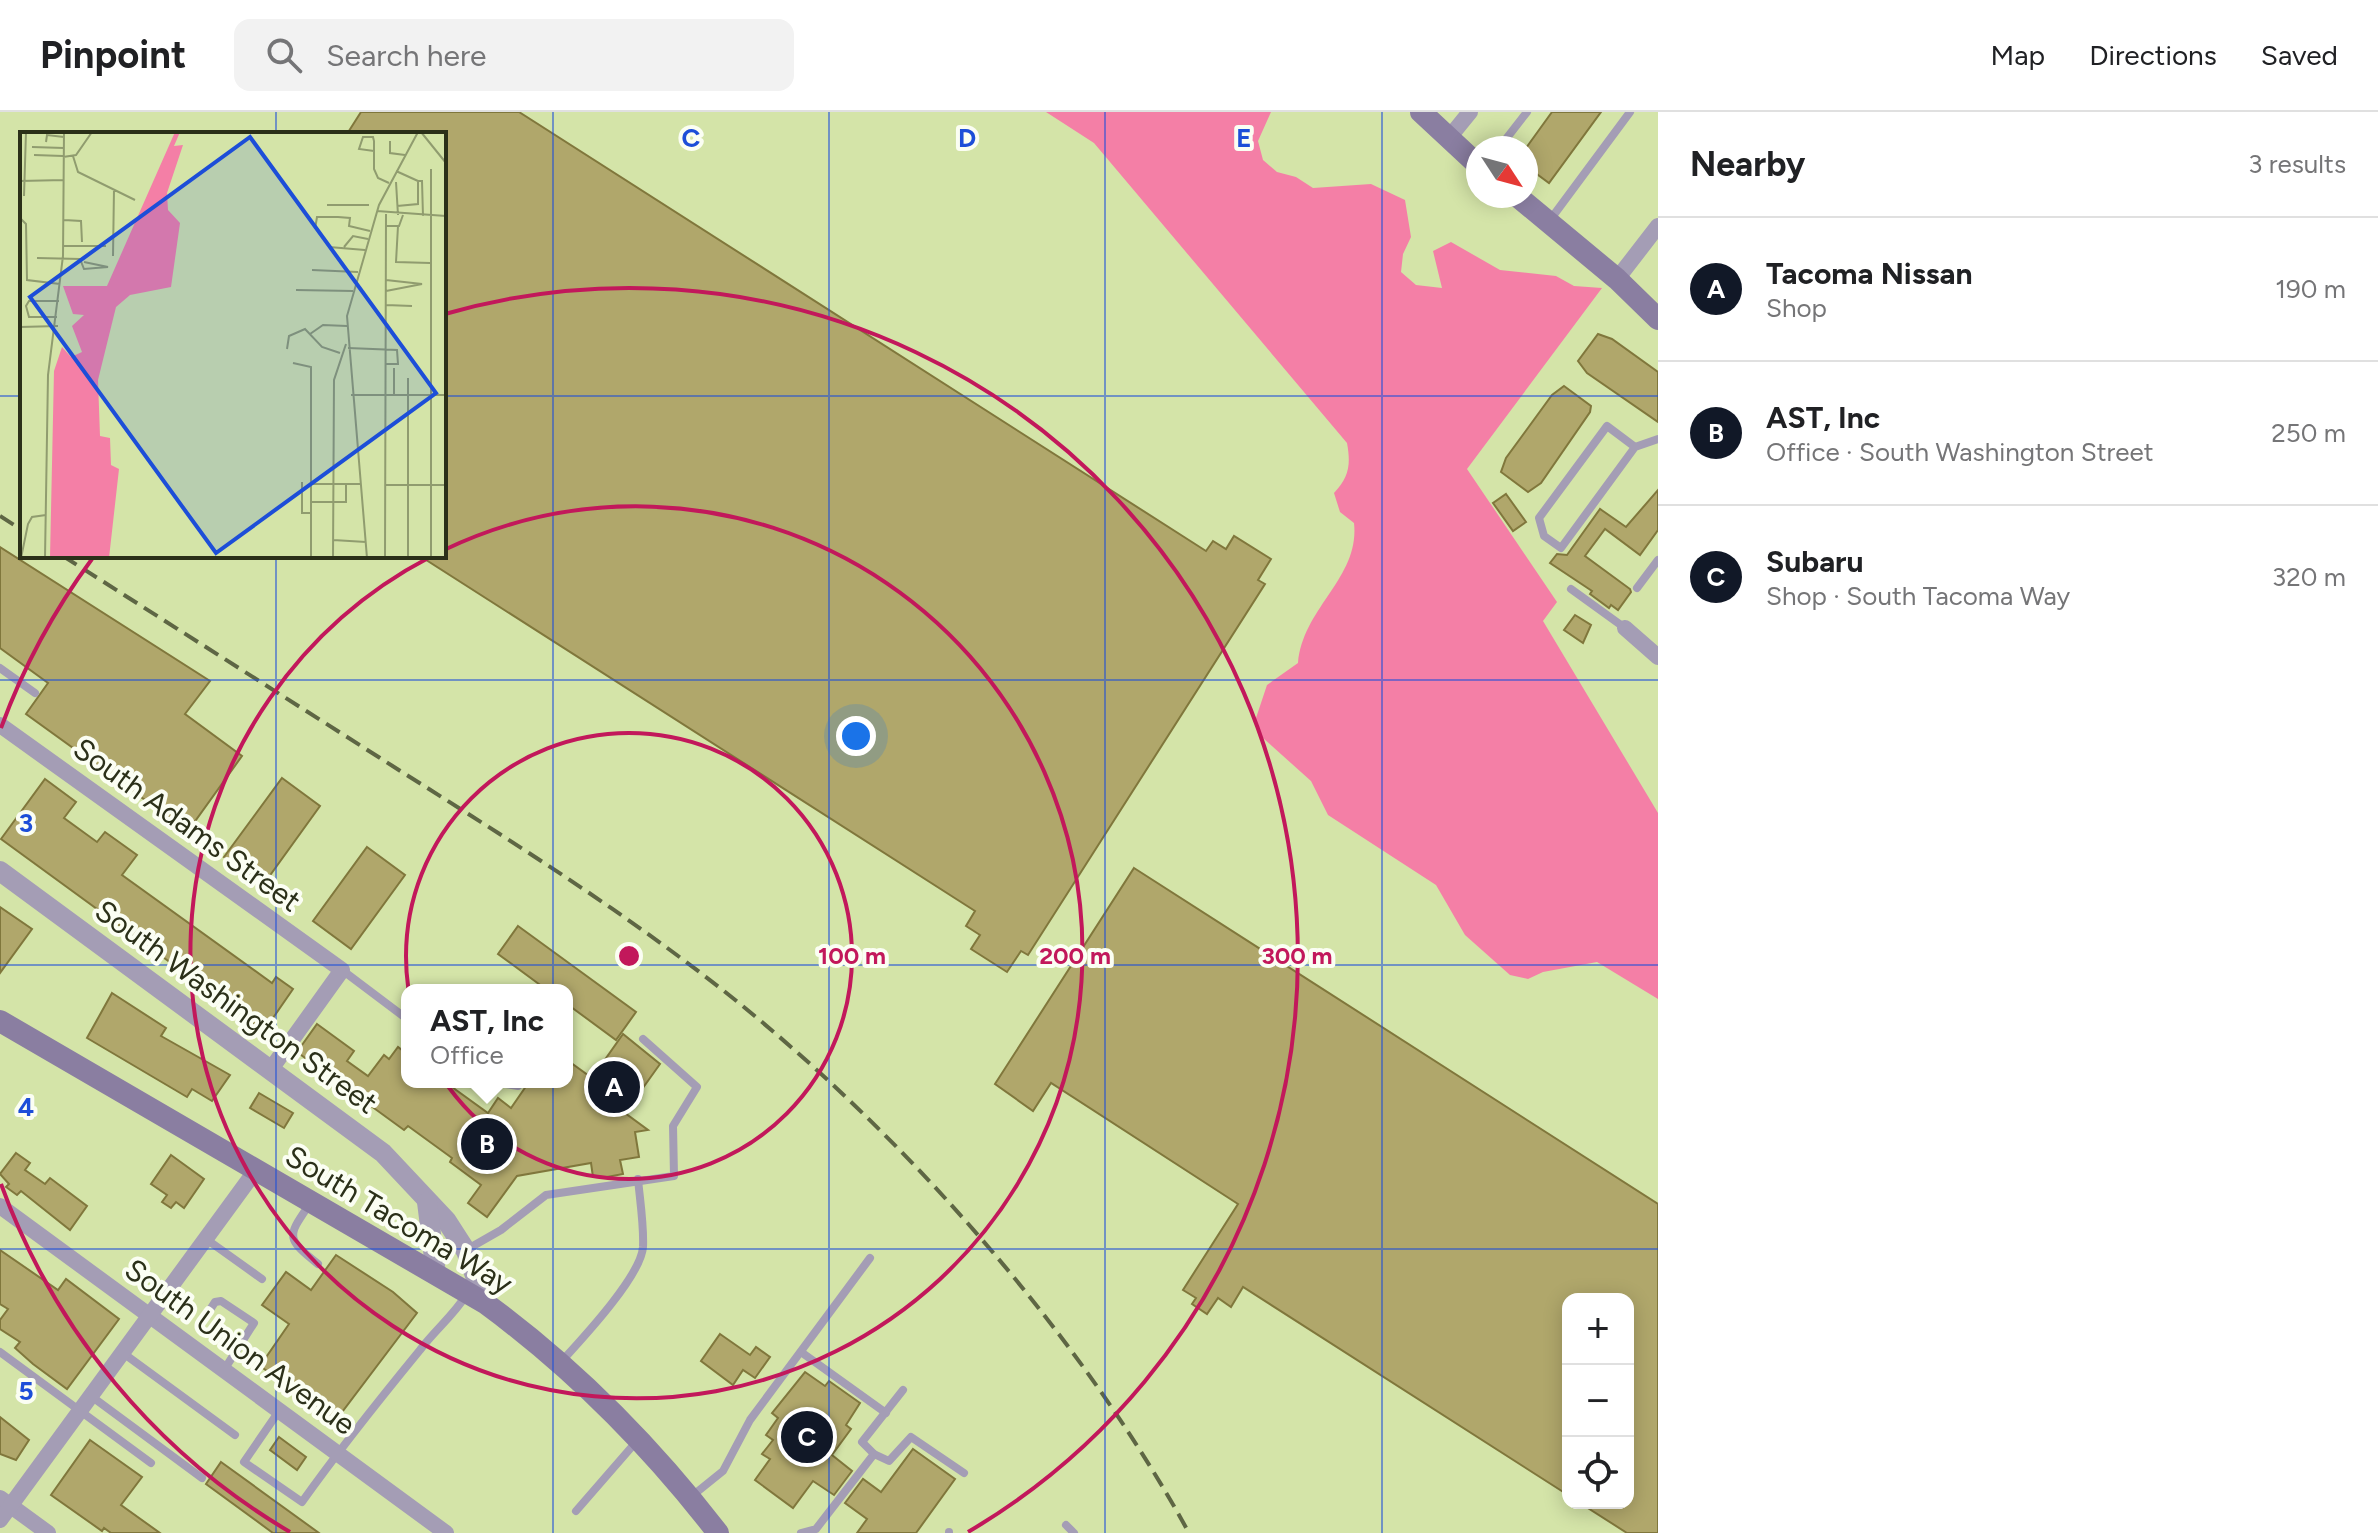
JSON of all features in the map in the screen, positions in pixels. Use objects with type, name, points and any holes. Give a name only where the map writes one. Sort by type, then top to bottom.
[{"type":"main road","points":[[1421,112],[1466,155]]},
{"type":"main road","points":[[1534,208],[1617,279],[1658,319]]},
{"type":"main road","name":"South Tacoma Way","points":[[0,1021],[476,1299],[561,1362],[600,1396],[718,1533]]},
{"type":"street","points":[[1448,139],[1470,112]]},
{"type":"street","points":[[1617,279],[1658,226]]},
{"type":"street","points":[[1625,628],[1658,657]]},
{"type":"street","name":"South Adams Street","points":[[0,725],[342,970]]},
{"type":"street","name":"South Washington Street","points":[[3,879],[271,1069],[383,1153],[446,1220],[466,1251],[476,1299]]},
{"type":"street","points":[[271,1069],[342,970]]},
{"type":"street","points":[[0,1520],[5,1502],[86,1403],[256,1170]]},
{"type":"street","points":[[427,1202],[436,1274]]},
{"type":"street","name":"South Union Avenue","points":[[0,1206],[446,1533]]},
{"type":"street","points":[[5,1502],[48,1533]]},
{"type":"lane","points":[[1508,136],[1527,112]]},
{"type":"lane","points":[[1550,220],[1630,112]]},
{"type":"lane","points":[[1635,447],[1607,426],[1539,518],[1544,536],[1561,548],[1635,447],[1658,439]]},
{"type":"lane","points":[[1637,588],[1658,560]]},
{"type":"lane","points":[[1571,589],[1625,628]]},
{"type":"lane","points":[[0,668],[35,693]]},
{"type":"lane","points":[[342,970],[401,1014]]},
{"type":"lane","points":[[466,1251],[501,1230],[546,1195],[674,1176],[673,1126],[697,1087],[643,1039]]},
{"type":"lane","points":[[561,1362],[594,1325],[639,1264],[643,1248],[638,1179]]},
{"type":"lane","points":[[312,1201],[291,1231],[291,1238],[294,1245],[318,1264]]},
{"type":"lane","points":[[206,1239],[262,1279]]},
{"type":"lane","points":[[690,1497],[723,1471],[750,1420],[870,1258]]},
{"type":"lane","points":[[279,1411],[244,1462],[302,1502],[428,1339],[476,1299]]},
{"type":"lane","points":[[204,1319],[215,1302],[221,1301],[254,1323],[224,1370]]},
{"type":"lane","points":[[0,1352],[202,1478]]},
{"type":"lane","points":[[801,1352],[886,1413]]},
{"type":"lane","points":[[123,1353],[235,1435]]},
{"type":"lane","points":[[903,1390],[862,1442],[874,1454],[889,1461],[911,1437],[964,1473]]},
{"type":"lane","points":[[86,1403],[151,1463]]},
{"type":"lane","points":[[576,1511],[639,1438]]},
{"type":"lane","points":[[801,1533],[816,1529],[874,1454]]},
{"type":"lane","points":[[1066,1525],[1074,1533]]},
{"type":"shaded area","points":[[1046,112],[1271,112],[1258,141],[1263,160],[1277,172],[1296,177],[1313,188],[1371,184],[1405,200],[1411,237],[1403,254],[1401,272],[1416,285],[1442,288],[1433,251],[1451,242],[1500,270],[1556,276],[1574,286],[1602,288],[1467,469],[1557,602],[1543,621],[1658,813],[1658,999],[1597,962],[1543,972],[1528,979],[1510,975],[1465,935],[1436,885],[1328,815],[1311,781],[1263,738],[1255,721],[1267,685],[1298,663],[1310,625],[1340,577],[1354,543],[1354,523],[1340,512],[1334,493],[1348,470],[1347,443],[1094,143]]},
{"type":"building","points":[[361,112],[519,112],[1206,551],[1213,541],[1226,549],[1234,536],[1271,559],[1258,580],[1265,584],[1028,955],[1021,951],[1007,972],[971,949],[980,935],[966,926],[975,911],[423,558],[446,558],[446,132],[348,132]]},
{"type":"building","points":[[1552,112],[1601,112],[1549,183],[1538,175],[1538,136],[1535,136]]},
{"type":"building","points":[[1598,334],[1612,339],[1658,372],[1658,422],[1587,373],[1578,361]]},
{"type":"building","points":[[1564,386],[1591,406],[1590,412],[1541,483],[1528,492],[1501,472],[1506,458],[1552,395]]},
{"type":"building","points":[[1658,490],[1658,530],[1640,555],[1605,529],[1585,556],[1630,589],[1618,610],[1611,605],[1609,608],[1590,594],[1592,591],[1550,563],[1557,554],[1567,555],[1600,509],[1626,527]]},
{"type":"building","points":[[1506,494],[1526,522],[1513,531],[1493,503]]},
{"type":"building","points":[[0,547],[210,681],[185,714],[242,756],[188,831],[26,714],[48,683],[0,648]]},
{"type":"building","points":[[1575,615],[1591,625],[1583,643],[1564,630]]},
{"type":"building","points":[[282,778],[320,806],[263,885],[224,857]]},
{"type":"building","points":[[45,779],[76,802],[64,818],[97,842],[105,832],[137,855],[122,875],[272,983],[276,977],[293,989],[264,1031],[246,1018],[249,1014],[218,990],[215,995],[1,839]]},
{"type":"building","points":[[367,847],[405,875],[351,949],[313,921]]},
{"type":"building","points":[[1134,868],[1658,1204],[1658,1533],[1627,1533],[1589,1509],[1634,1509],[1634,1293],[1562,1293],[1562,1491],[1243,1287],[1231,1307],[1218,1298],[1207,1314],[1192,1304],[1196,1298],[1183,1290],[1238,1204],[1051,1083],[1033,1111],[995,1084]]},
{"type":"building","points":[[0,907],[32,929],[0,973]]},
{"type":"building","points":[[518,926],[636,1012],[616,1040],[573,1008],[573,984],[539,984],[498,954]]},
{"type":"building","points":[[112,993],[166,1028],[161,1036],[230,1075],[212,1101],[192,1089],[187,1097],[87,1038]]},
{"type":"building","points":[[317,1024],[354,1051],[347,1061],[368,1076],[384,1055],[389,1059],[398,1047],[401,1049],[401,1088],[453,1088],[488,1113],[498,1098],[511,1108],[525,1088],[573,1088],[573,1064],[592,1078],[623,1034],[660,1064],[625,1113],[648,1130],[635,1132],[639,1157],[620,1160],[623,1174],[593,1177],[591,1163],[517,1176],[487,1217],[468,1203],[481,1185],[450,1162],[452,1158],[408,1126],[404,1130],[297,1052]]},
{"type":"building","points":[[259,1093],[293,1113],[284,1128],[250,1108]]},
{"type":"building","points":[[16,1153],[30,1163],[25,1170],[45,1184],[50,1178],[87,1206],[70,1230],[21,1191],[17,1195],[6,1187],[9,1184],[0,1174]]},
{"type":"building","points":[[171,1155],[204,1179],[184,1208],[176,1202],[171,1208],[162,1202],[167,1195],[151,1184]]},
{"type":"building","points":[[0,1250],[58,1290],[66,1279],[119,1319],[67,1389],[15,1348],[20,1342],[0,1329],[0,1320],[8,1309],[0,1304]]},
{"type":"building","points":[[336,1255],[393,1292],[417,1313],[336,1420],[260,1366],[289,1324],[262,1305],[286,1272],[311,1290]]},
{"type":"building","points":[[720,1334],[750,1355],[756,1347],[770,1357],[755,1378],[743,1370],[733,1385],[701,1361]]},
{"type":"building","points":[[805,1372],[825,1386],[829,1381],[860,1403],[846,1425],[851,1429],[832,1455],[852,1471],[834,1495],[813,1481],[793,1508],[755,1480],[770,1459],[762,1454],[773,1440],[766,1435],[778,1418],[772,1413]]},
{"type":"building","points":[[0,1417],[29,1440],[16,1460],[0,1454]]},
{"type":"building","points":[[279,1437],[306,1457],[297,1470],[270,1450]]},
{"type":"building","points":[[90,1440],[142,1477],[121,1505],[160,1533],[111,1533],[104,1528],[102,1531],[51,1495]]},
{"type":"building","points":[[913,1449],[955,1479],[916,1533],[857,1533],[867,1519],[845,1503],[863,1479],[881,1492]]},
{"type":"building","points":[[221,1462],[319,1533],[273,1533],[206,1484]]},
{"type":"railway","points":[[0,516],[20,529]]},
{"type":"railway","points":[[66,558],[571,881],[694,968],[799,1054],[926,1178],[987,1245],[1044,1315],[1146,1460],[1189,1533]]},
{"type":"place","name":"Tacoma Nissan","points":[[614,1087]]},
{"type":"place","name":"AST, Inc","points":[[487,1144]]},
{"type":"place","name":"Subaru","points":[[807,1437]]}]
